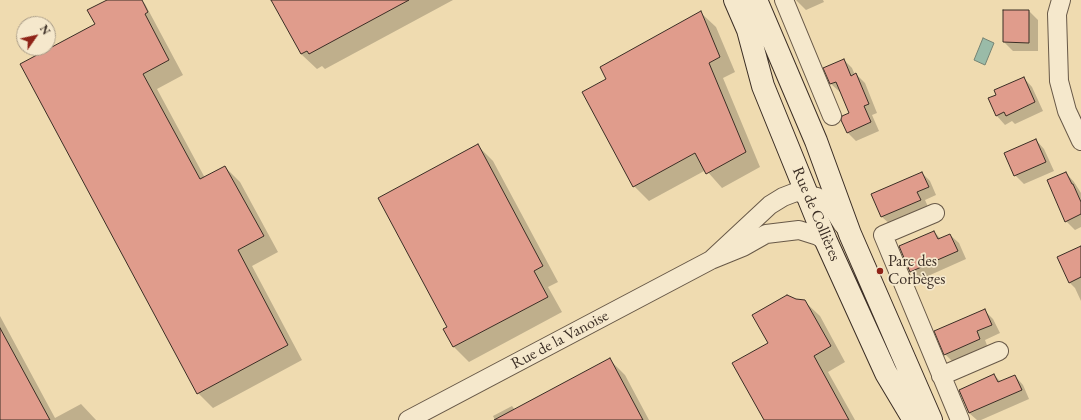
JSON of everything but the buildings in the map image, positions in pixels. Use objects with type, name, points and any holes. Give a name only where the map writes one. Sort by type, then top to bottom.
[{"type":"main road","name":"Rue de Collières","points":[[735,0],[748,30],[763,86],[808,194],[826,242],[886,373],[914,420]]},
{"type":"main road","name":"Rue de Collières","points":[[756,0],[816,141],[850,234],[931,420]]},
{"type":"street","points":[[784,0],[832,116]]},
{"type":"street","points":[[1061,0],[1056,14],[1058,81],[1067,111],[1081,141]]},
{"type":"street","points":[[777,50],[800,40]]},
{"type":"street","name":"Rue de la Vanoise","points":[[711,260],[770,205],[783,197],[796,192],[808,194]]},
{"type":"street","points":[[808,194],[817,197],[833,209],[850,234]]},
{"type":"street","points":[[935,213],[883,235],[960,420]]},
{"type":"street","name":"Rue de la Vanoise","points":[[408,420],[711,260],[743,248],[766,234],[799,230],[818,236],[826,242]]},
{"type":"street","points":[[885,315],[911,305]]},
{"type":"street","points":[[941,376],[999,351]]},
{"type":"shaded area","points":[[983,38],[994,43],[985,65],[974,60]]},
{"type":"place","name":"Parc des Corbèges","points":[[880,271]]}]
